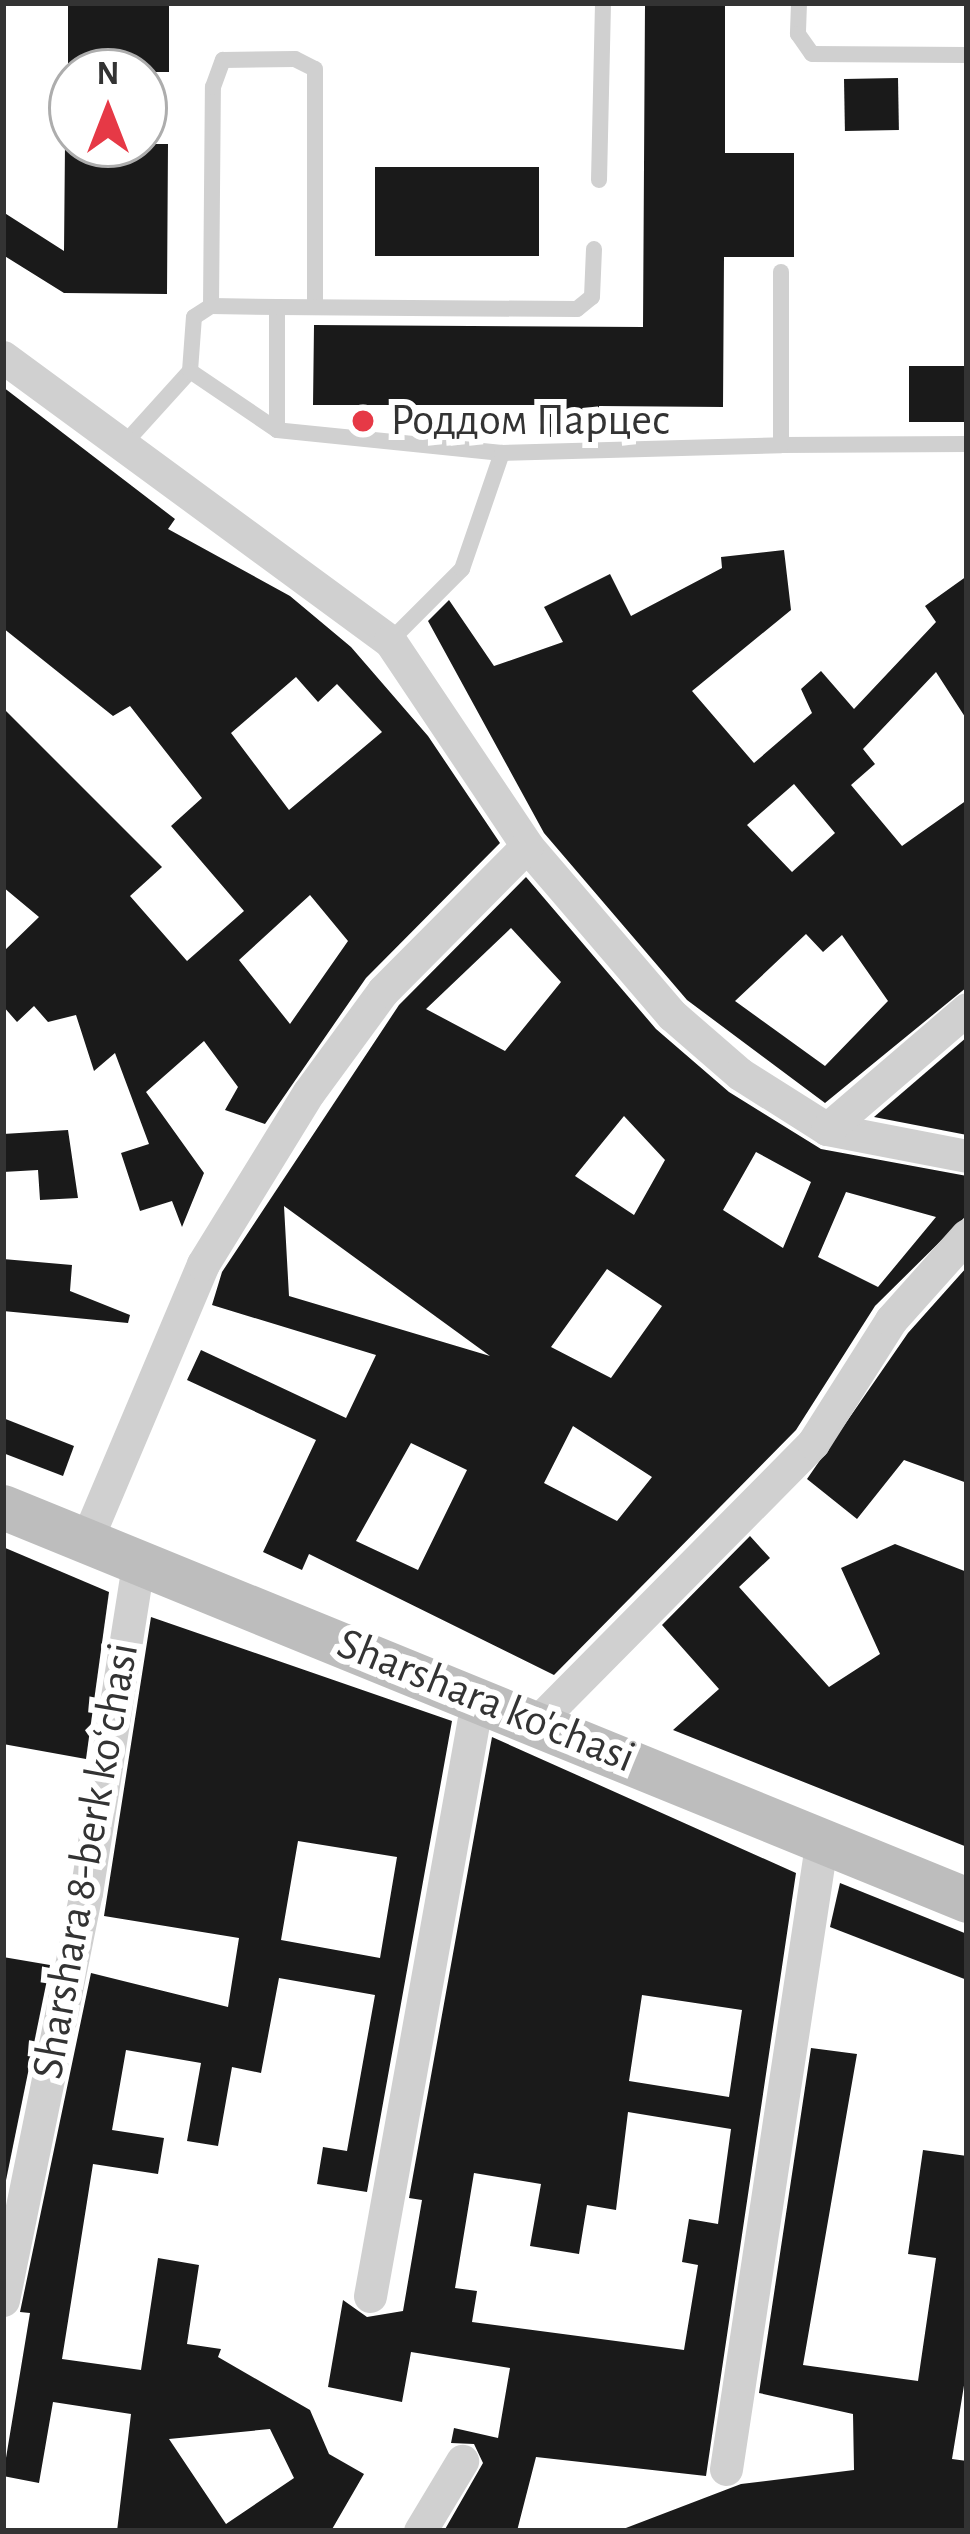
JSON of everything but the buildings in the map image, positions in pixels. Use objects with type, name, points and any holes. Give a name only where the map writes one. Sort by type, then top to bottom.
[{"type":"street","points":[[3,356],[390,641],[527,846],[672,1015],[740,1074],[827,1130],[967,1156]]},
{"type":"street","points":[[86,1541],[203,1264],[309,1092],[383,991],[527,846]]},
{"type":"street","points":[[827,1130],[967,1009]]},
{"type":"street","points":[[540,1719],[813,1443],[891,1320],[967,1235]]},
{"type":"street","name":"Sharshara ko'chasi","points":[[3,1507],[540,1719],[967,1900]]},
{"type":"street","name":"Sharshara 8-berk koʻchasi","points":[[3,2300],[86,1893],[138,1564]]},
{"type":"street","points":[[370,2296],[478,1696]]},
{"type":"street","points":[[726,2469],[822,1839]]},
{"type":"street","points":[[420,2531],[462,2461]]},
{"type":"lane","points":[[599,180],[603,3]]},
{"type":"lane","points":[[799,3],[798,34],[812,54],[967,55]]},
{"type":"lane","points":[[211,306],[215,69],[239,57],[315,69],[315,307]]},
{"type":"lane","points":[[124,444],[190,371],[194,316],[211,306],[577,309],[592,297],[595,249]]},
{"type":"lane","points":[[781,272],[781,445]]},
{"type":"lane","points":[[277,307],[277,430]]},
{"type":"lane","points":[[190,371],[277,430],[502,452],[967,444]]},
{"type":"lane","points":[[390,641],[462,568],[502,452]]},
{"type":"place","name":"Роддом Парцес","points":[[363,421]]}]
